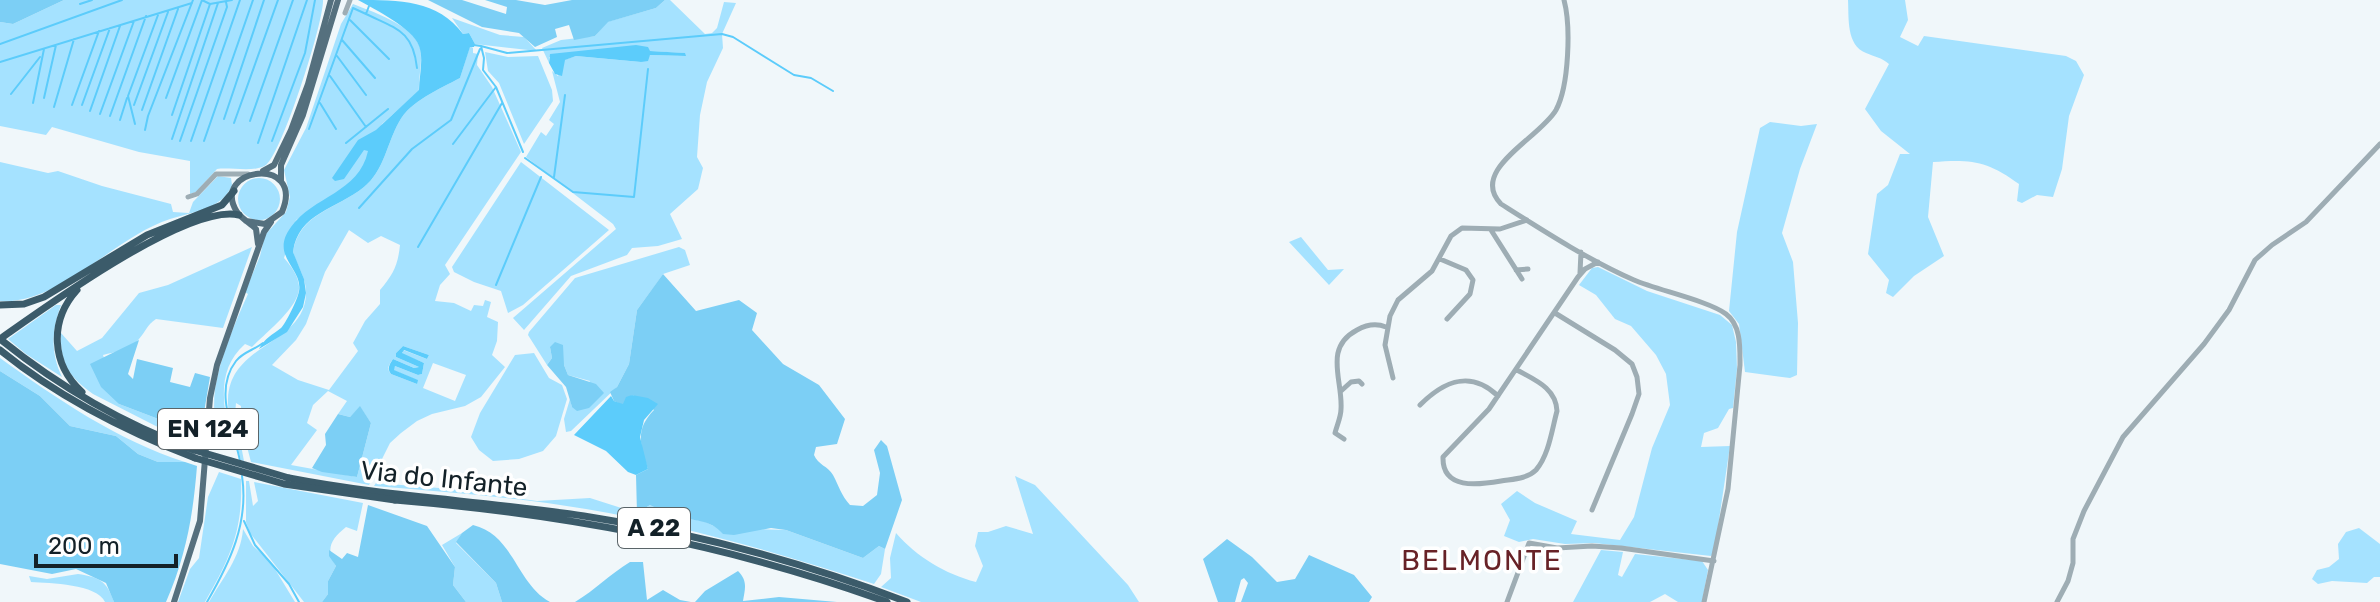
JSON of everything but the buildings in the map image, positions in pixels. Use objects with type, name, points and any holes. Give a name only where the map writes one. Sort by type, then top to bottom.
[{"type":"highway","points":[[0,305],[36,300],[147,235],[222,205],[235,189]]},
{"type":"highway","points":[[0,337],[136,249],[223,213],[239,215]]},
{"type":"highway","points":[[93,276],[66,303],[58,319],[56,336],[60,360],[67,374],[96,404]]},
{"type":"highway","points":[[0,337],[74,280]]},
{"type":"highway","name":"Via do Infante","points":[[0,337],[5,351],[82,407],[139,435],[293,486],[559,512],[678,533],[817,570],[907,602]]},
{"type":"highway","name":"Via do Infante","points":[[5,351],[96,404],[194,454]]},
{"type":"highway","name":"Via do Infante","points":[[394,496],[639,532],[782,567],[887,602]]},
{"type":"main road","points":[[255,259],[258,235],[234,207],[235,189],[248,174],[274,165],[308,84],[331,0]]},
{"type":"main road","name":"EN 124","points":[[174,602],[200,521],[212,386],[265,229],[285,205],[281,165],[308,102],[338,0]]},
{"type":"main road","points":[[261,172],[273,176],[284,188]]},
{"type":"main road","points":[[246,221],[259,225],[271,222]]},
{"type":"street","points":[[1564,0],[1567,42],[1560,101],[1541,128],[1504,160],[1491,185],[1494,197],[1510,210],[1599,262],[1653,288],[1725,313],[1735,324],[1740,355],[1728,489],[1704,602]]},
{"type":"street","points":[[345,13],[350,1]]},
{"type":"street","points":[[2057,602],[2068,581],[2073,563],[2073,539],[2084,511],[2123,437],[2204,344],[2229,310],[2255,260],[2306,222],[2380,144]]},
{"type":"street","points":[[228,172],[235,180],[235,189]]},
{"type":"street","points":[[188,197],[197,194],[216,174],[248,174]]},
{"type":"street","points":[[1500,229],[1509,222],[1510,210]]},
{"type":"street","points":[[1393,378],[1386,355],[1386,327],[1398,300],[1421,282],[1440,259],[1451,236],[1462,228],[1500,229],[1528,220]]},
{"type":"street","points":[[1491,229],[1522,279]]},
{"type":"street","points":[[1578,277],[1583,261],[1581,251]]},
{"type":"street","points":[[1440,259],[1466,270],[1473,280],[1470,294],[1447,319]]},
{"type":"street","points":[[1517,370],[1549,389],[1557,404],[1539,465],[1525,477],[1475,485],[1457,481],[1443,466],[1443,457],[1498,396],[1578,277],[1585,269],[1599,262]]},
{"type":"street","points":[[1516,270],[1528,269]]},
{"type":"street","points":[[1555,313],[1615,350],[1632,364],[1637,377],[1639,394],[1592,510]]},
{"type":"street","points":[[1344,439],[1335,433],[1341,410],[1336,354],[1342,341],[1365,326],[1386,327]]},
{"type":"street","points":[[1420,405],[1453,382],[1467,379],[1476,381],[1498,396]]},
{"type":"street","points":[[1340,392],[1351,382],[1359,381],[1362,384]]},
{"type":"street","points":[[1507,602],[1529,543],[1557,548],[1621,548],[1714,561]]},
{"type":"shaded area","points":[[0,0],[64,0],[13,24],[0,22]]},
{"type":"shaded area","points":[[64,0],[323,0],[301,86],[282,137],[266,165],[249,169],[217,169],[196,192],[190,194],[190,161],[139,152],[52,127],[46,135],[0,126],[0,22],[13,24]]},
{"type":"shaded area","points":[[358,0],[403,2],[430,8],[442,14],[463,34],[469,33],[475,44],[470,47],[460,78],[426,96],[404,115],[371,180],[302,228],[293,252],[304,279],[306,293],[303,307],[287,332],[259,349],[266,339],[281,328],[298,295],[297,278],[284,247],[291,227],[355,176],[368,151],[364,150],[344,179],[335,181],[332,178],[358,140],[376,130],[419,90],[421,57],[415,39],[392,20]]},
{"type":"shaded area","points":[[428,0],[462,0],[506,14],[507,7],[485,0],[516,0],[545,5],[572,0],[665,0],[656,8],[608,22],[595,36],[574,40],[569,25],[555,29],[557,37],[535,47],[519,33],[482,27]]},
{"type":"shaded area","points":[[665,0],[670,0],[705,34],[717,28],[724,2],[736,3],[722,34],[723,48],[707,82],[700,115],[697,157],[703,168],[698,189],[670,214],[682,239],[658,246],[632,248],[627,255],[571,276],[524,330],[513,318],[616,229],[526,157],[541,132],[546,136],[554,124],[549,120],[560,102],[552,71],[558,76],[564,60],[576,56],[641,62],[650,55],[685,56],[684,53],[649,51],[549,57],[549,63],[542,48],[561,40],[595,36],[607,22],[656,8]]},
{"type":"shaded area","points":[[1848,0],[1905,0],[1908,20],[1900,37],[1918,46],[1924,36],[2066,56],[2076,61],[2084,75],[2069,116],[2062,169],[2053,197],[2037,195],[2022,203],[2017,201],[2019,184],[1998,170],[1979,163],[1933,162],[1928,217],[1944,256],[1914,276],[1893,297],[1886,293],[1889,280],[1868,254],[1877,194],[1888,185],[1900,154],[1910,154],[1881,131],[1865,109],[1889,64],[1855,44],[1850,30]]},
{"type":"shaded area","points":[[353,4],[390,20],[414,38],[421,56],[419,91],[382,124],[362,178],[296,220],[284,258],[297,278],[298,294],[281,319],[252,347],[245,344],[230,363],[224,385],[229,432],[220,441],[215,439],[214,401],[220,365],[248,294],[245,292],[265,235],[286,212],[290,197],[284,170],[306,128],[341,24]]},
{"type":"shaded area","points":[[452,18],[500,35],[524,37],[537,51],[475,44],[469,33],[463,34]]},
{"type":"shaded area","points":[[636,45],[648,47],[650,51],[685,53],[686,56],[650,55],[648,61],[641,62],[576,56],[565,60],[562,76],[555,74],[549,63],[550,54]]},
{"type":"shaded area","points":[[470,46],[473,53],[478,54],[477,65],[492,87],[521,152],[445,265],[450,274],[440,285],[435,301],[454,303],[471,311],[474,305],[483,306],[485,300],[491,302],[487,317],[498,322],[497,341],[492,355],[505,367],[481,397],[465,406],[432,414],[401,433],[390,443],[369,485],[251,462],[241,424],[241,406],[236,403],[235,414],[244,461],[241,460],[229,414],[232,381],[241,366],[281,335],[302,311],[306,288],[293,252],[303,228],[371,180],[381,165],[399,122],[410,108],[460,78]],"holes":[[[349,230],[368,243],[381,236],[400,245],[394,269],[380,290],[380,304],[365,321],[353,343],[358,351],[329,390],[298,380],[272,365],[296,340],[306,324],[325,272]],[[403,346],[429,355],[427,359],[403,350],[402,354],[424,363],[422,374],[395,366],[393,370],[417,380],[417,384],[389,372],[393,359],[414,368],[419,367],[396,357]],[[433,363],[466,375],[455,401],[423,388]],[[328,391],[347,401],[338,414],[350,417],[360,407],[371,423],[357,477],[291,465],[317,430],[307,423],[313,405]]]},
{"type":"shaded area","points":[[485,52],[508,57],[538,56],[552,90],[553,101],[524,144],[499,83],[488,71]]},
{"type":"shaded area","points":[[1770,122],[1801,126],[1817,124],[1800,169],[1782,233],[1793,262],[1798,323],[1797,375],[1790,378],[1745,372],[1739,324],[1729,311],[1737,232],[1760,128]]},
{"type":"shaded area","points":[[0,162],[48,173],[58,171],[171,204],[173,212],[189,213],[193,202],[218,176],[231,178],[232,185],[228,193],[214,204],[149,228],[65,282],[22,299],[0,301]]},
{"type":"shaded area","points":[[521,162],[609,230],[523,305],[508,313],[501,291],[474,282],[454,272],[452,267]]},
{"type":"shaded area","points":[[259,178],[274,184],[280,199],[274,214],[259,220],[244,214],[238,199],[244,184]]},
{"type":"shaded area","points":[[1301,237],[1328,270],[1344,269],[1329,285],[1289,242]]},
{"type":"shaded area","points":[[252,247],[223,328],[156,319],[132,345],[103,355],[119,404],[161,420],[174,432],[199,442],[197,447],[93,394],[67,368],[61,333],[77,351],[102,338],[139,293],[168,285]]},
{"type":"shaded area","points":[[679,247],[685,250],[690,265],[663,274],[637,310],[629,364],[617,387],[571,431],[566,432],[564,419],[570,399],[572,407],[590,381],[568,375],[550,347],[552,358],[547,365],[529,332],[575,278]]},
{"type":"shaded area","points":[[1598,267],[1647,291],[1720,315],[1732,325],[1737,369],[1733,408],[1729,409],[1718,428],[1704,433],[1701,447],[1730,446],[1714,553],[1711,556],[1594,543],[1565,544],[1533,539],[1519,542],[1504,536],[1510,520],[1501,504],[1517,491],[1535,503],[1577,521],[1571,534],[1620,540],[1634,517],[1652,448],[1670,405],[1666,374],[1656,355],[1631,326],[1615,319],[1596,295],[1579,285],[1592,268]]},
{"type":"shaded area","points":[[663,274],[696,311],[739,300],[757,313],[752,330],[783,364],[819,385],[845,419],[837,444],[816,447],[814,455],[831,472],[850,505],[863,506],[877,495],[880,473],[874,450],[881,440],[887,446],[902,500],[885,549],[879,546],[863,558],[786,530],[771,528],[723,534],[707,523],[672,515],[650,505],[637,513],[636,475],[648,469],[641,445],[642,431],[654,410],[632,395],[623,405],[614,401],[610,392],[617,387],[629,364],[637,310]]},
{"type":"shaded area","points":[[56,305],[61,305],[54,332],[54,350],[62,377],[8,339]]},
{"type":"shaded area","points":[[139,340],[128,374],[133,379],[137,359],[173,368],[170,382],[190,387],[195,373],[210,377],[199,442],[174,432],[161,420],[119,404],[101,387],[90,364]]},
{"type":"shaded area","points":[[555,342],[563,345],[568,375],[596,384],[604,393],[589,408],[577,411],[572,407],[566,387],[547,365],[552,358],[550,347]]},
{"type":"shaded area","points":[[403,346],[429,355],[427,359],[404,350],[402,353],[424,363],[422,374],[395,366],[394,370],[418,380],[417,384],[391,374],[389,370],[393,359],[414,368],[419,367],[396,357]]},
{"type":"shaded area","points":[[534,353],[549,378],[562,385],[567,399],[556,436],[543,451],[519,459],[493,461],[479,450],[471,437],[480,413],[515,355]]},
{"type":"shaded area","points":[[0,358],[112,430],[185,462],[158,462],[138,454],[116,436],[70,426],[40,396],[0,371]]},
{"type":"shaded area","points":[[0,371],[40,396],[70,426],[116,436],[138,454],[158,462],[185,462],[197,466],[188,536],[166,602],[114,602],[106,583],[76,569],[52,574],[0,564]]},
{"type":"shaded area","points":[[632,395],[658,404],[644,420],[640,437],[648,469],[636,475],[628,472],[606,451],[574,435],[611,396],[614,401],[623,404],[626,397]]},
{"type":"shaded area","points":[[360,406],[371,423],[357,477],[312,468],[326,445],[325,434],[338,414],[350,417]]},
{"type":"shaded area","points":[[219,472],[241,479],[240,514],[233,544],[205,602],[178,602],[190,569],[199,558],[208,497]]},
{"type":"shaded area","points":[[1015,476],[1035,485],[1128,585],[1139,602],[921,602],[881,587],[891,578],[890,558],[896,533],[932,564],[976,582],[983,566],[975,546],[978,532],[1006,526],[1033,534]]},
{"type":"shaded area","points":[[246,481],[249,481],[253,506],[258,501],[254,482],[363,503],[357,531],[346,527],[331,545],[336,566],[328,581],[328,594],[322,602],[304,602],[250,533],[246,522]]},
{"type":"shaded area","points":[[376,483],[452,489],[537,501],[590,498],[637,513],[650,505],[672,516],[703,521],[718,528],[786,530],[863,558],[879,546],[885,549],[881,574],[874,584],[732,541],[623,516],[533,501],[374,486]]},
{"type":"shaded area","points":[[368,505],[427,526],[455,567],[453,585],[466,602],[322,602],[328,594],[328,581],[336,566],[329,556],[329,550],[342,559],[347,553],[358,557]]},
{"type":"shaded area","points":[[473,525],[487,530],[498,539],[529,583],[550,602],[502,602],[496,583],[456,542]]},
{"type":"shaded area","points":[[2359,528],[2380,544],[2380,577],[2374,577],[2367,583],[2332,581],[2318,584],[2312,579],[2317,570],[2329,567],[2339,559],[2338,544],[2346,532]]},
{"type":"shaded area","points":[[243,529],[253,546],[270,561],[295,602],[209,602],[235,558]]},
{"type":"shaded area","points":[[462,533],[456,543],[496,583],[502,602],[466,602],[453,585],[455,567],[442,545]]},
{"type":"shaded area","points":[[1227,539],[1252,557],[1277,582],[1295,579],[1309,555],[1354,575],[1372,597],[1369,602],[1241,602],[1248,583],[1244,578],[1235,602],[1218,602],[1203,559]]},
{"type":"shaded area","points":[[1601,550],[1623,552],[1618,575],[1622,577],[1635,554],[1702,561],[1708,570],[1702,602],[1678,602],[1665,594],[1650,602],[1573,602]]},
{"type":"shaded area","points":[[630,562],[643,562],[647,600],[663,590],[680,600],[691,602],[575,602]]},
{"type":"shaded area","points":[[738,571],[745,582],[743,601],[779,597],[837,602],[695,602],[705,591]]},
{"type":"shaded area","points":[[78,574],[101,581],[114,602],[105,602],[93,591],[83,588],[31,582],[29,576],[47,579]]},
{"type":"waterway","points":[[80,4],[92,0]]},
{"type":"waterway","points":[[0,44],[122,0]]},
{"type":"waterway","points":[[145,130],[193,0]]},
{"type":"waterway","points":[[202,0],[210,4],[232,0]]},
{"type":"waterway","points":[[166,98],[202,0]]},
{"type":"waterway","points":[[191,141],[240,0]]},
{"type":"waterway","points":[[204,141],[253,0]]},
{"type":"waterway","points":[[224,119],[264,0]]},
{"type":"waterway","points":[[234,123],[278,0]]},
{"type":"waterway","points":[[250,121],[293,0]]},
{"type":"waterway","points":[[258,143],[307,0]]},
{"type":"waterway","points":[[272,141],[305,53],[315,0]]},
{"type":"waterway","points":[[180,141],[227,7],[226,2]]},
{"type":"waterway","points":[[0,62],[192,3]]},
{"type":"waterway","points":[[172,139],[218,3]]},
{"type":"waterway","points":[[172,115],[210,4]]},
{"type":"waterway","points":[[309,129],[353,8],[366,14],[369,6]]},
{"type":"waterway","points":[[142,110],[178,9]]},
{"type":"waterway","points":[[134,105],[168,12]]},
{"type":"waterway","points":[[366,14],[402,33],[412,46],[417,68]]},
{"type":"waterway","points":[[135,124],[128,96],[158,15]]},
{"type":"waterway","points":[[110,116],[146,16]]},
{"type":"waterway","points":[[350,20],[389,59]]},
{"type":"waterway","points":[[100,114],[134,21]]},
{"type":"waterway","points":[[90,111],[120,26]]},
{"type":"waterway","points":[[82,105],[110,28]]},
{"type":"waterway","points":[[72,105],[99,31]]},
{"type":"waterway","points":[[481,46],[507,53],[722,34],[733,37],[794,75],[811,78],[833,91]]},
{"type":"waterway","points":[[54,107],[74,39]]},
{"type":"waterway","points":[[342,40],[375,78]]},
{"type":"waterway","points":[[44,98],[56,45]]},
{"type":"waterway","points":[[474,45],[481,46],[483,70],[496,87],[523,152]]},
{"type":"waterway","points":[[33,103],[44,49]]},
{"type":"waterway","points":[[359,208],[412,149],[451,120],[480,49]]},
{"type":"waterway","points":[[337,56],[366,95]]},
{"type":"waterway","points":[[11,94],[40,57]]},
{"type":"waterway","points":[[525,158],[573,192],[634,197],[648,69]]},
{"type":"waterway","points":[[330,76],[366,127]]},
{"type":"waterway","points":[[453,144],[496,87]]},
{"type":"waterway","points":[[554,177],[565,95]]},
{"type":"waterway","points":[[120,120],[127,98]]},
{"type":"waterway","points":[[320,103],[336,129]]},
{"type":"waterway","points":[[418,247],[502,103]]},
{"type":"waterway","points":[[346,143],[388,109]]},
{"type":"waterway","points":[[496,285],[541,177]]},
{"type":"waterway","points":[[240,461],[227,411],[226,385],[236,361],[263,343]]},
{"type":"waterway","points":[[207,602],[236,542],[243,510],[242,476]]},
{"type":"waterway","points":[[244,521],[255,545],[289,584],[299,602]]},
{"type":"district","name":"BELMONTE","points":[[1482,560]]}]
